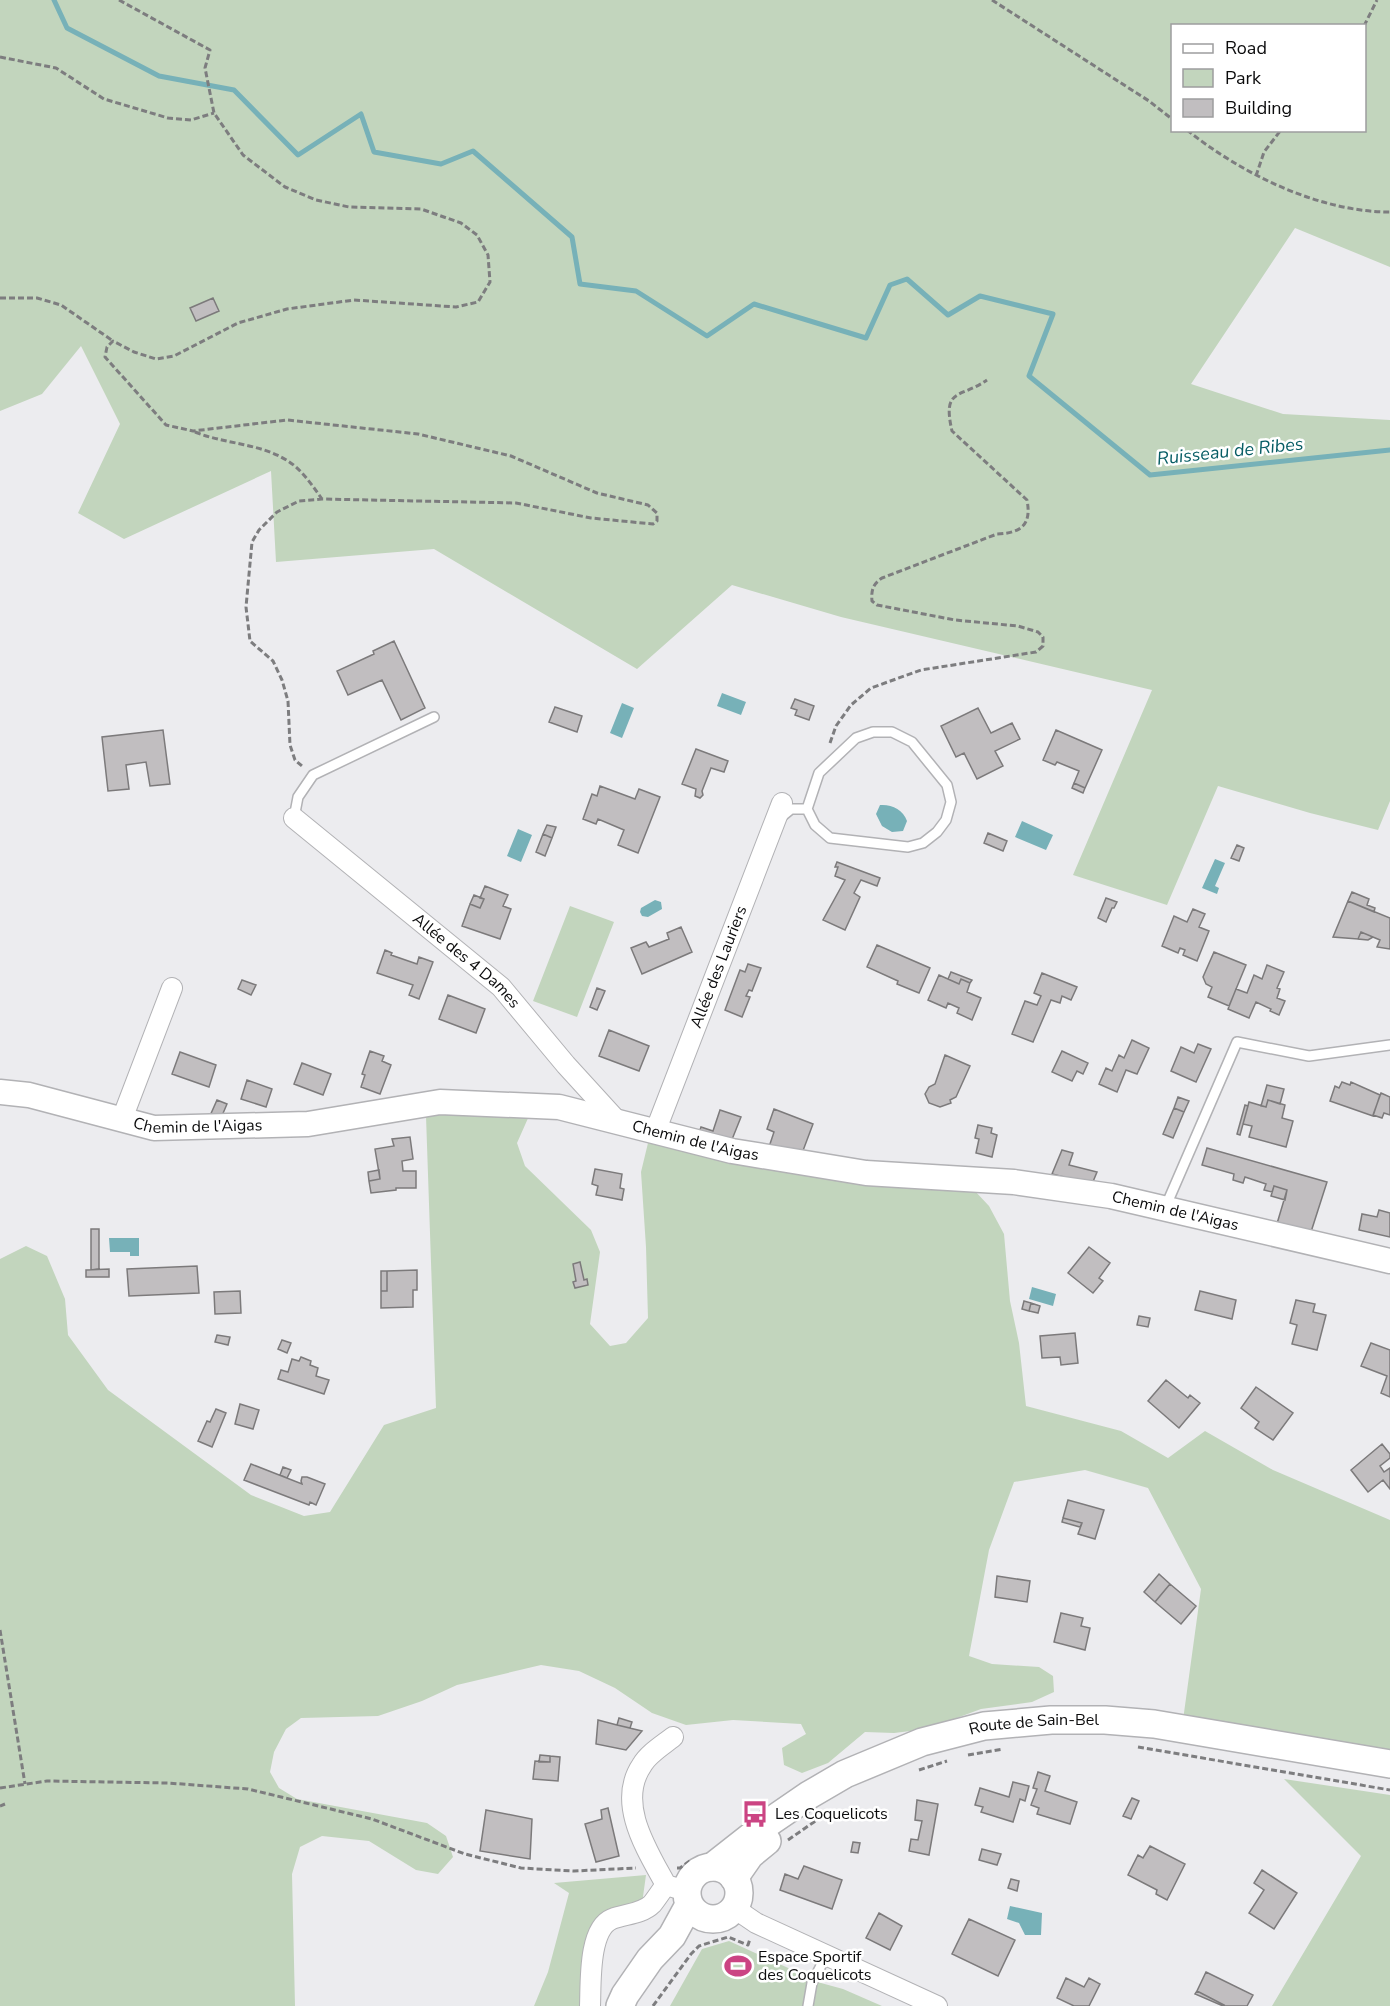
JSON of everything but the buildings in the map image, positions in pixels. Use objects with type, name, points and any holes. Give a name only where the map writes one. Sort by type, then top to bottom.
[{"type":"main road","name":"Route de Sain-Bel","points":[[723,1872],[740,1843],[808,1795],[845,1774],[922,1742],[984,1726],[1051,1720],[1105,1720],[1154,1724],[1390,1764]]},
{"type":"main road","name":"Route de Sain-Bel","points":[[723,1872],[834,1795],[882,1772],[983,1741],[1045,1732],[1144,1736],[1390,1778]]},
{"type":"main road","points":[[634,2006],[642,1992],[662,1968],[688,1900],[694,1875],[702,1869],[723,1872],[738,1889],[734,1908],[723,1917],[688,1900]]},
{"type":"main road","points":[[620,2006],[650,1959],[672,1936],[688,1900]]},
{"type":"street","name":"Allée des Lauriers","points":[[656,1132],[782,802]]},
{"type":"street","name":"Allée des 4 Dames","points":[[294,818],[501,987],[566,1065],[618,1122]]},
{"type":"street","points":[[122,1119],[172,988]]},
{"type":"street","name":"Chemin de l'Aigas","points":[[0,1092],[29,1095],[154,1128],[308,1124],[440,1101],[559,1107],[732,1151],[866,1173],[1014,1182],[1111,1196],[1390,1261]]},
{"type":"street","points":[[673,1737],[642,1763],[633,1784],[633,1814],[656,1867],[688,1900]]},
{"type":"street","points":[[590,2006],[593,1951],[600,1930],[610,1920],[641,1911],[651,1905],[688,1900]]},
{"type":"street","points":[[734,1908],[756,1923],[937,2006]]},
{"type":"lane","points":[[294,818],[298,797],[313,775],[434,717]]},
{"type":"lane","points":[[873,732],[892,732],[912,742],[947,785],[951,802],[946,819],[937,832],[923,843],[908,848],[830,838],[815,825],[807,810],[819,773],[856,738],[873,732]]},
{"type":"lane","points":[[774,824],[791,809],[807,810]]},
{"type":"lane","points":[[1165,1209],[1237,1042],[1310,1056],[1390,1045]]},
{"type":"lane","points":[[808,2006],[812,1983],[826,1956]]},
{"type":"path","points":[[0,298],[37,298],[61,305],[113,341],[134,352],[156,359],[174,356],[238,323],[287,309],[354,300],[456,307],[478,302],[490,282],[488,255],[477,235],[461,223],[421,209],[349,207],[316,200],[285,187],[243,155],[214,113],[205,68],[210,50],[118,0]]},
{"type":"path","points":[[992,0],[1171,118]]},
{"type":"path","points":[[1365,24],[1377,0]]},
{"type":"path","points":[[0,57],[56,68],[105,99],[168,118],[191,120],[214,113]]},
{"type":"path","points":[[1190,132],[1210,148],[1256,176],[1317,200],[1369,212],[1390,212]]},
{"type":"path","points":[[1256,176],[1264,152],[1279,132]]},
{"type":"path","points":[[113,341],[107,347],[105,357],[166,424],[193,431],[210,439],[248,446],[288,461],[300,471],[322,499]]},
{"type":"path","points":[[819,773],[836,726],[852,705],[872,688],[921,670],[1036,652],[1043,646],[1043,638],[1038,632],[1018,626],[955,620],[877,605],[872,601],[875,583],[882,578],[997,534],[1014,533],[1025,523],[1029,513],[1027,500],[952,431],[948,416],[951,400],[960,392],[975,388],[987,380]]},
{"type":"path","points":[[193,431],[287,420],[418,434],[511,456],[597,493],[648,505],[657,513],[657,521],[653,524],[591,518],[516,503],[322,499],[299,501],[278,512],[259,530],[252,542],[246,607],[250,641],[273,662],[282,680],[288,701],[290,745],[294,760],[313,775]]},
{"type":"path","points":[[0,1629],[25,1784]]},
{"type":"path","points":[[1133,1746],[1390,1790]]},
{"type":"path","name":"Route de Sain-Bel","points":[[958,1757],[1003,1749]]},
{"type":"path","points":[[914,1771],[947,1761]]},
{"type":"path","points":[[0,1788],[47,1781],[168,1783],[248,1789],[372,1819],[465,1854],[521,1868],[574,1871],[656,1867]]},
{"type":"path","points":[[0,1806],[5,1804]]},
{"type":"path","points":[[784,1843],[831,1810]]},
{"type":"path","points":[[653,2006],[699,1946],[728,1937],[748,1945],[753,1933]]},
{"type":"green space","points":[[0,0],[1390,0],[1390,267],[1295,228],[1191,384],[1283,414],[1390,420],[1390,801],[1378,830],[1218,786],[1167,905],[1073,875],[1152,690],[841,617],[732,585],[637,669],[434,549],[276,562],[271,471],[124,539],[78,513],[120,424],[81,346],[42,394],[0,411]]},
{"type":"green space","points":[[570,906],[614,922],[577,1017],[533,1001]]},
{"type":"green space","points":[[456,1113],[529,1116],[517,1143],[525,1166],[591,1230],[600,1252],[590,1324],[610,1346],[626,1343],[648,1318],[641,1172],[648,1143],[778,1171],[853,1184],[974,1190],[989,1206],[1004,1234],[1010,1301],[1019,1343],[1026,1406],[1121,1431],[1168,1458],[1205,1431],[1273,1470],[1390,1520],[1390,1750],[1183,1720],[1201,1589],[1148,1488],[1085,1470],[1014,1482],[989,1550],[969,1656],[992,1664],[1039,1667],[1053,1676],[1054,1692],[1032,1702],[981,1709],[927,1729],[894,1733],[865,1732],[828,1763],[802,1773],[784,1765],[782,1748],[806,1734],[801,1724],[733,1720],[686,1725],[652,1713],[615,1688],[579,1671],[541,1665],[457,1685],[422,1701],[378,1716],[301,1718],[286,1729],[274,1752],[270,1772],[279,1788],[297,1799],[427,1823],[446,1836],[453,1857],[438,1874],[416,1870],[369,1841],[322,1836],[300,1847],[292,1874],[295,2006],[0,2006],[0,1259],[26,1246],[47,1256],[65,1299],[68,1335],[108,1390],[251,1495],[304,1516],[330,1512],[384,1425],[436,1408],[426,1116]]},
{"type":"green space","points":[[1284,1779],[1390,1795],[1390,2006],[1272,2006],[1361,1856]]},
{"type":"green space","points":[[646,1875],[641,1911],[610,1920],[590,2006],[534,2006],[548,1972],[569,1893],[554,1883]]},
{"type":"green space","name":"Espace Sportif des Coquelicots","points":[[729,1941],[821,1983],[843,1989],[882,2006],[670,2006],[702,1949]]},
{"type":"water","points":[[722,693],[746,702],[741,715],[717,706]]},
{"type":"water","points":[[622,703],[634,708],[622,738],[610,733]]},
{"type":"water","points":[[880,805],[892,806],[903,813],[907,821],[903,831],[892,832],[882,826],[876,814]]},
{"type":"water","points":[[1022,821],[1053,835],[1046,850],[1015,837]]},
{"type":"water","points":[[518,829],[532,835],[521,862],[507,856]]},
{"type":"water","points":[[1215,859],[1225,863],[1215,886],[1219,888],[1217,894],[1202,888]]},
{"type":"water","points":[[655,900],[661,902],[662,909],[648,917],[642,916],[641,908]]},
{"type":"water","points":[[109,1238],[139,1238],[139,1256],[130,1256],[130,1252],[110,1252]]},
{"type":"water","points":[[1032,1287],[1056,1294],[1053,1306],[1029,1299]]},
{"type":"water","points":[[1010,1906],[1042,1913],[1041,1935],[1025,1935],[1019,1923],[1007,1919]]},
{"type":"waterway","name":"Ruisseau de Ribes","points":[[54,0],[67,28],[159,76],[234,90],[298,155],[361,114],[374,152],[441,164],[473,151],[572,237],[580,284],[636,291],[707,336],[754,304],[866,338],[890,285],[907,279],[948,315],[980,296],[1053,314],[1029,376],[1150,475],[1390,450]]},
{"type":"place","name":"Les Coquelicots","points":[[755,1814]]},
{"type":"place","name":"Espace Sportif des Coquelicots","points":[[738,1966]]}]
